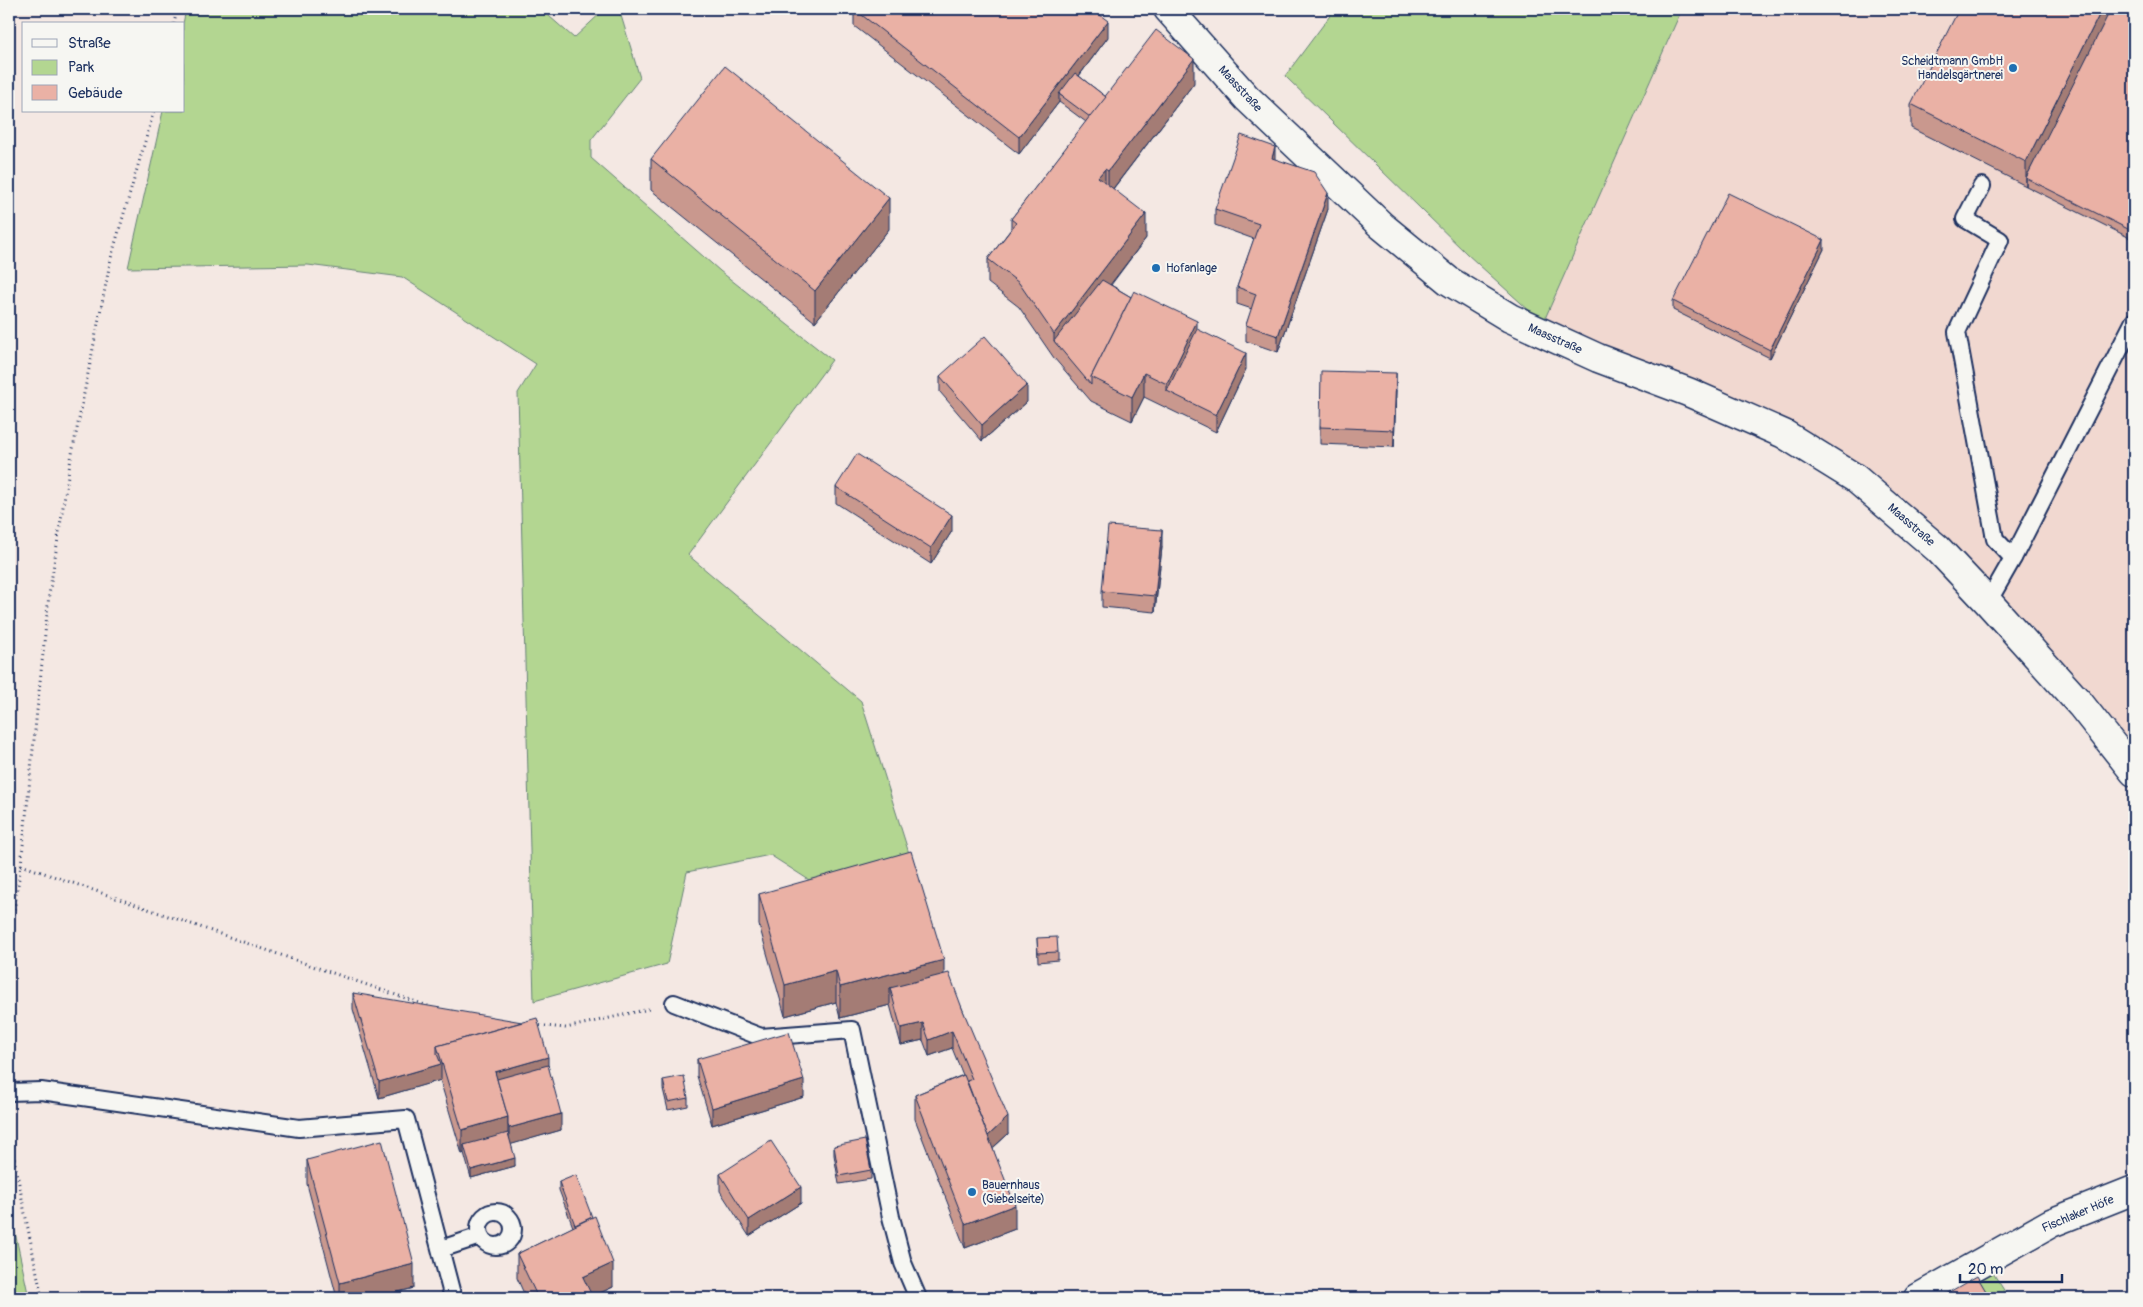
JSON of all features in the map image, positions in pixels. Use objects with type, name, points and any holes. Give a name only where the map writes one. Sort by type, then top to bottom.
[{"type":"street","name":"Maasstraße","points":[[1168,9],[1247,98],[1382,226],[1448,281],[1510,318],[1598,358],[1688,392],[1784,434],[1855,478],[1896,511],[1938,549],[2081,705],[2134,772]]},
{"type":"street","name":"Fischlaker Höfe","points":[[1918,1298],[2051,1223],[2134,1190]]},
{"type":"lane","points":[[1982,186],[1965,219],[2000,240],[1957,332],[1995,539],[2013,558]]},
{"type":"lane","points":[[1988,602],[2013,558],[2134,321]]},
{"type":"lane","points":[[674,1003],[761,1037],[852,1030],[891,1217],[903,1263],[918,1298]]},
{"type":"lane","points":[[9,1092],[40,1091],[300,1128],[406,1119],[453,1298]]},
{"type":"lane","points":[[441,1250],[480,1236]]},
{"type":"path","points":[[174,22],[177,9]]},
{"type":"path","points":[[9,944],[21,865],[49,595],[69,469],[111,258],[154,112]]},
{"type":"path","points":[[21,865],[436,1008]]},
{"type":"path","points":[[9,901],[14,903]]},
{"type":"path","points":[[530,1024],[566,1028],[674,1003]]},
{"type":"path","points":[[9,1134],[42,1298]]},
{"type":"shaded area","name":"Scheidtmann GmbH Handelsgärtnerei","points":[[1682,9],[2134,9],[2134,759],[1895,500],[1543,323]]},
{"type":"green space","points":[[186,9],[541,9],[574,38],[605,9],[619,9],[640,78],[591,140],[591,158],[720,271],[832,360],[688,555],[861,701],[912,863],[820,887],[770,855],[687,872],[667,964],[534,1001],[518,393],[536,364],[402,277],[308,265],[128,268],[163,112],[185,112],[185,22],[183,22]]},
{"type":"green space","points":[[1335,9],[1682,9],[1543,323],[1467,254],[1285,76]]},
{"type":"green space","points":[[9,1204],[29,1298],[9,1298]]},
{"type":"green space","points":[[1993,1273],[2009,1298],[1950,1298]]},
{"type":"building","points":[[854,9],[1092,9],[1108,21],[1019,137]]},
{"type":"building","name":"Scheidtmann GmbH Handelsgärtnerei","points":[[1959,9],[2102,9],[2026,162],[1911,104]]},
{"type":"building","points":[[2111,9],[2134,9],[2134,232],[2026,178]]},
{"type":"building","points":[[1156,30],[1194,59],[1108,171],[1105,169],[1098,177],[1146,214],[1054,334],[1019,283],[988,259],[1016,223],[1011,219]]},
{"type":"building","points":[[725,66],[889,198],[815,291],[651,159]]},
{"type":"building","points":[[1075,73],[1106,97],[1090,117],[1059,94]]},
{"type":"building","points":[[1241,135],[1275,147],[1272,158],[1314,172],[1328,193],[1278,336],[1246,325],[1256,294],[1237,287],[1259,224],[1215,209]]},
{"type":"building","points":[[1728,193],[1824,240],[1770,350],[1673,301]]},
{"type":"building","points":[[1102,280],[1131,297],[1091,377],[1091,385],[1054,341]]},
{"type":"building","points":[[1134,291],[1197,321],[1167,384],[1144,373],[1132,397],[1091,377]]},
{"type":"building","points":[[1197,329],[1246,353],[1216,415],[1167,391]]},
{"type":"building","points":[[985,336],[1027,385],[982,425],[940,376]]},
{"type":"building","points":[[1321,371],[1396,373],[1394,430],[1320,427]]},
{"type":"building","points":[[857,454],[952,515],[931,548],[836,487]]},
{"type":"building","points":[[1108,526],[1162,530],[1155,596],[1102,591]]},
{"type":"building","points":[[911,851],[944,960],[840,987],[836,971],[785,985],[759,894]]},
{"type":"building","points":[[1057,937],[1058,952],[1038,953],[1037,938]]},
{"type":"building","points":[[949,973],[1008,1117],[988,1136],[967,1081],[972,1079],[952,1031],[929,1040],[923,1023],[901,1028],[890,988]]},
{"type":"building","points":[[353,993],[522,1022],[437,1046],[437,1054],[441,1064],[379,1082]]},
{"type":"building","points":[[537,1018],[548,1057],[495,1072],[508,1117],[462,1130],[437,1046]]},
{"type":"building","points":[[789,1032],[804,1080],[712,1108],[697,1059]]},
{"type":"building","points":[[548,1065],[561,1114],[509,1128],[508,1117],[497,1079]]},
{"type":"building","name":"Bauernhaus (Giebelseite)","points":[[964,1075],[1015,1205],[965,1224],[915,1095]]},
{"type":"building","points":[[684,1076],[688,1098],[668,1102],[663,1080]]},
{"type":"building","points":[[508,1133],[515,1158],[471,1170],[464,1145]]},
{"type":"building","points":[[382,1140],[414,1264],[340,1283],[307,1160]]},
{"type":"building","points":[[865,1140],[871,1170],[839,1176],[834,1146]]},
{"type":"building","points":[[771,1141],[801,1187],[749,1220],[720,1174]]},
{"type":"building","points":[[576,1175],[592,1217],[575,1225],[559,1182]]},
{"type":"building","points":[[595,1216],[613,1263],[583,1277],[593,1298],[538,1298],[517,1254]]},
{"type":"building","points":[[1977,1276],[1990,1298],[1939,1298]]},
{"type":"place","name":"Scheidtmann GmbH Handelsgärtnerei","points":[[2013,68]]},
{"type":"place","name":"Hofanlage","points":[[1156,268]]},
{"type":"place","name":"Bauernhaus (Giebelseite)","points":[[972,1192]]}]
